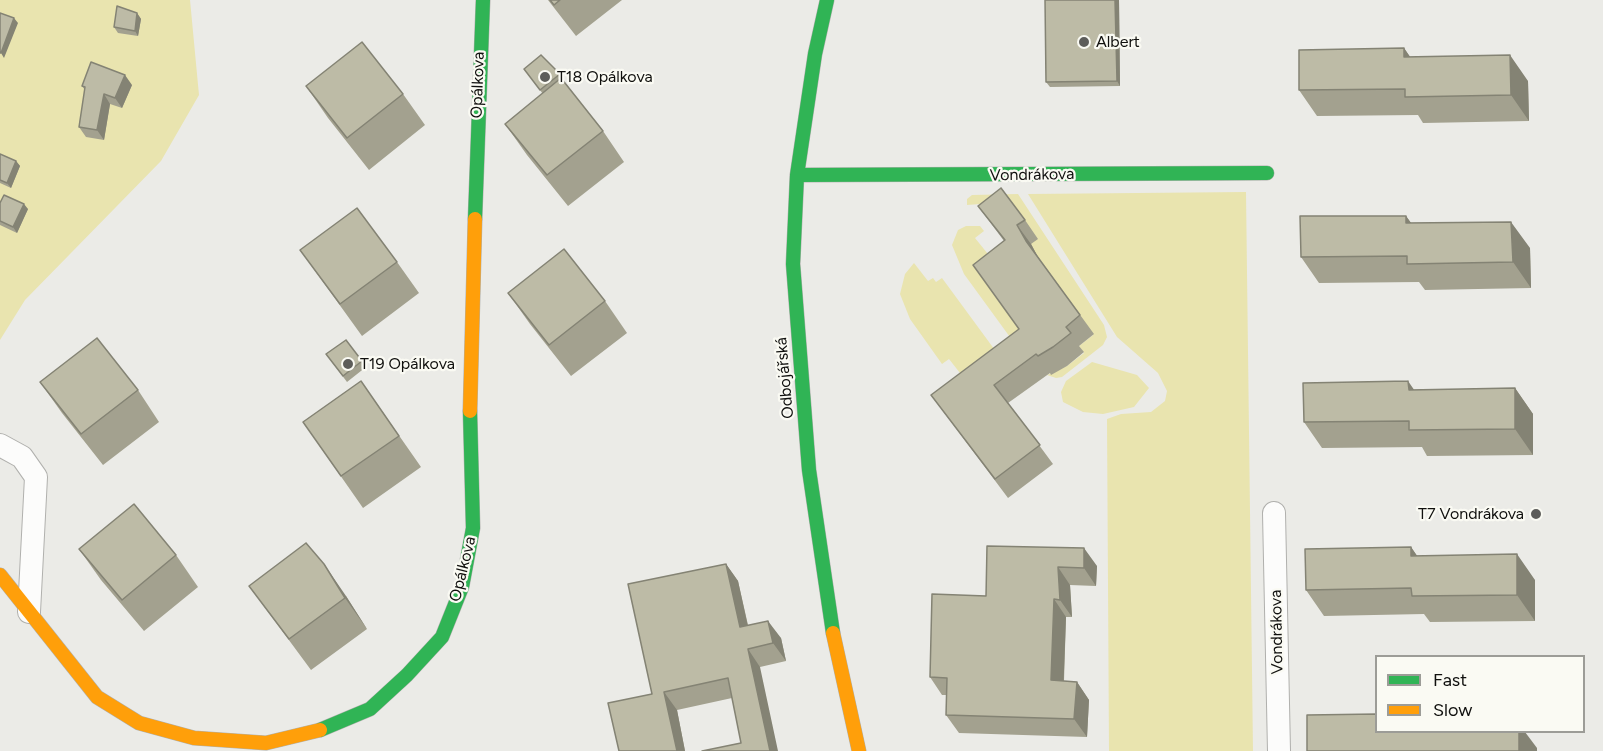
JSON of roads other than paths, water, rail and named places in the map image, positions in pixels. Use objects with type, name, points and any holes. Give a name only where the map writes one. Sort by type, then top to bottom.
[{"type":"street","name":"Opálkova","points":[[0,575],[97,697],[139,723],[194,738],[266,744],[310,734],[339,724],[370,709],[407,675],[442,637],[462,587],[474,528],[470,429],[476,161],[483,0]]},
{"type":"street","name":"Odbojářská","points":[[827,0],[815,54],[797,175],[793,264],[809,470],[836,656],[860,751]]},
{"type":"street","name":"Vondrákova","points":[[797,175],[1267,173]]},
{"type":"street","points":[[0,445],[22,457],[36,477],[29,612]]},
{"type":"street","name":"Vondrákova","points":[[1274,513],[1280,751]]},
{"type":"place","name":"Albert","points":[[1084,42]]},
{"type":"place","name":"T18 Opálkova","points":[[545,77]]},
{"type":"place","name":"T19 Opálkova","points":[[348,364]]},
{"type":"place","name":"T7 Vondrákova","points":[[1536,514]]}]
